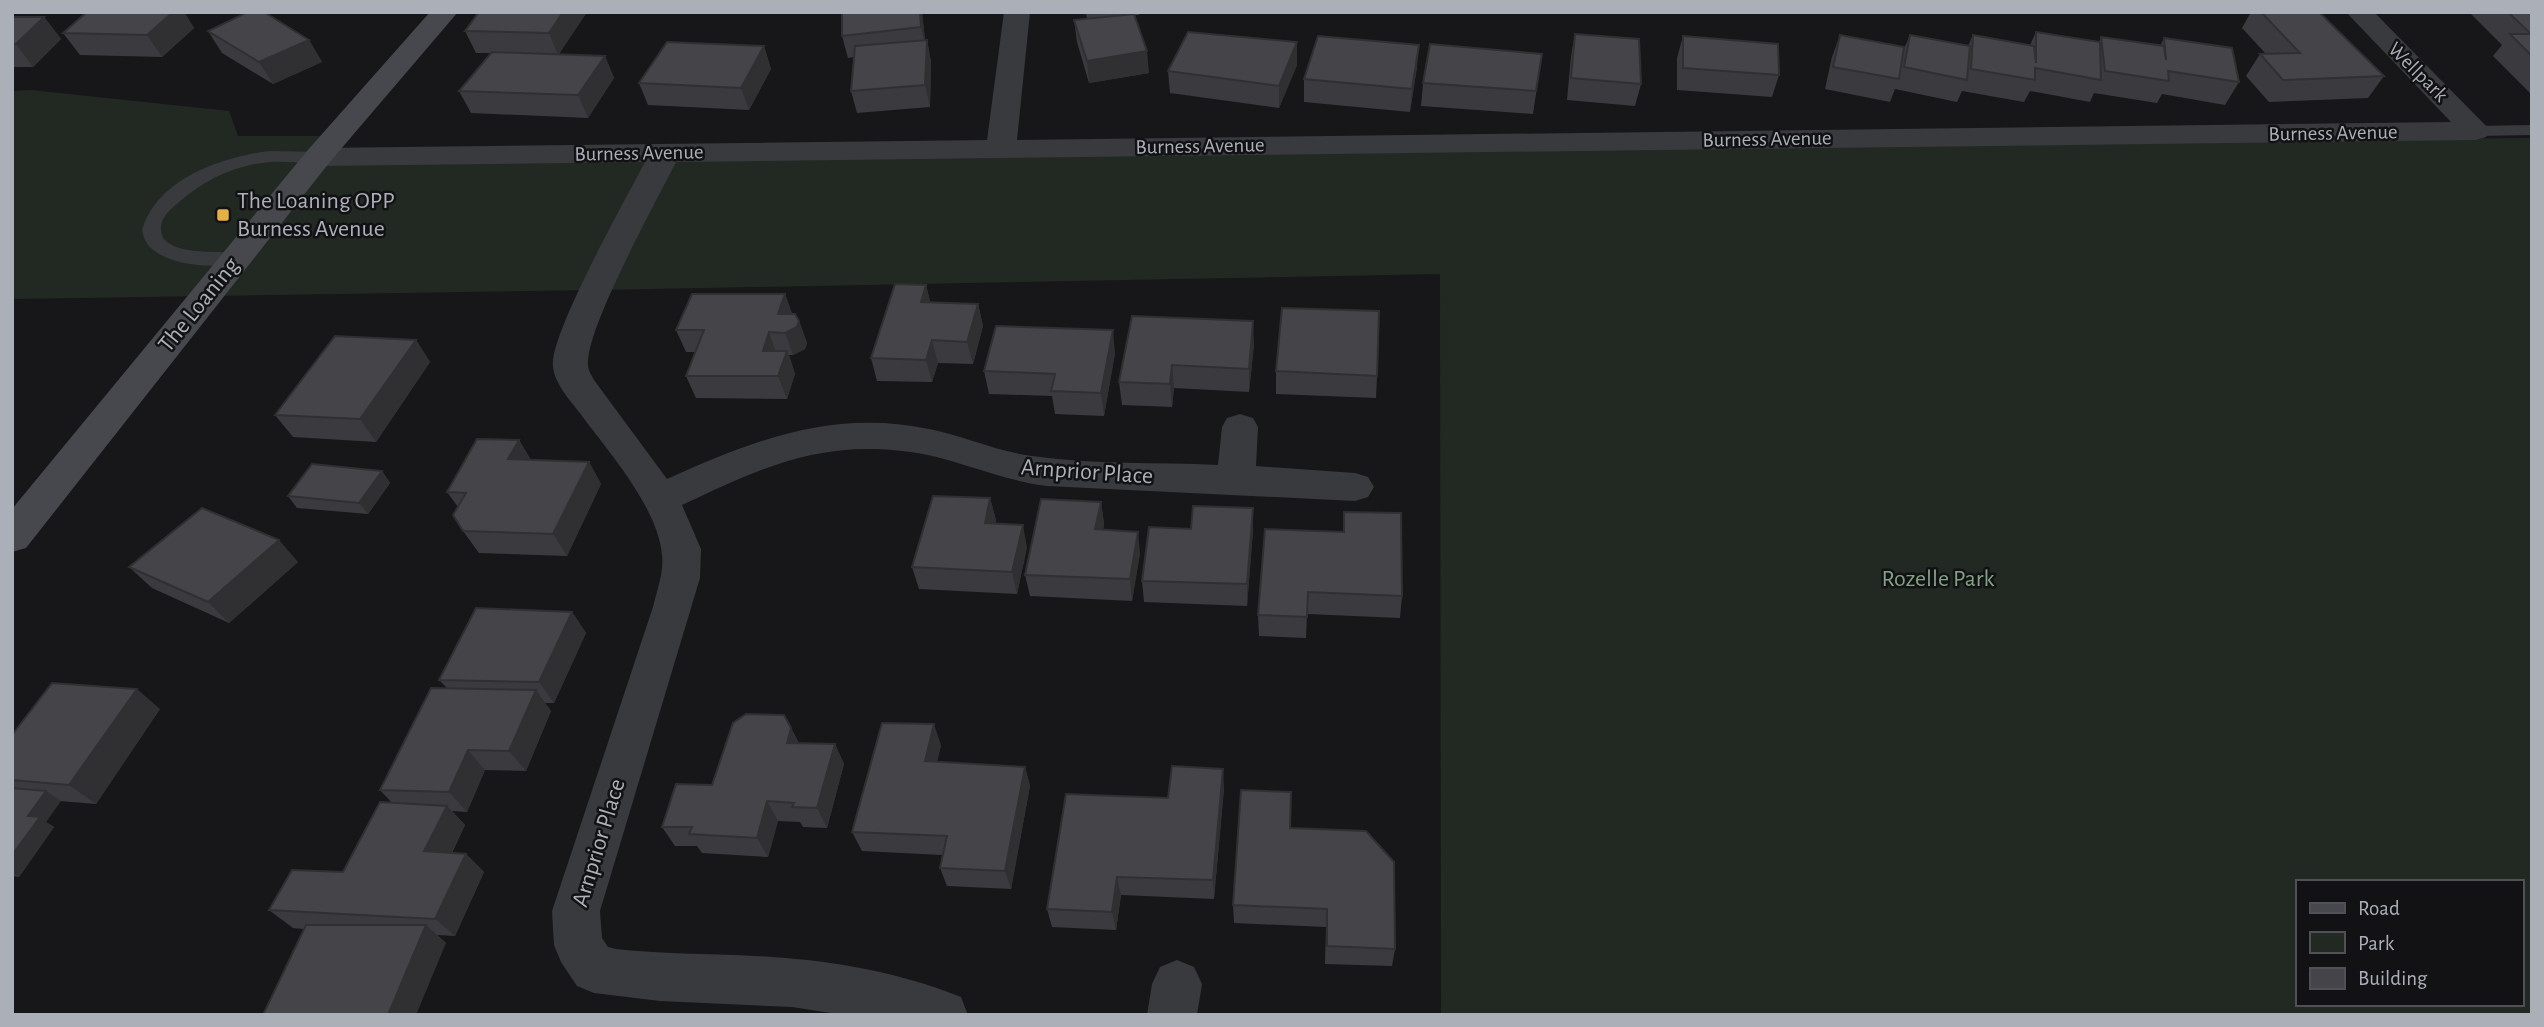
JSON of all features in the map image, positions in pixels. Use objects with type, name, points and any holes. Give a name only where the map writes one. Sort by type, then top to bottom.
[{"type":"street","name":"The Loaning","points":[[12,537],[318,157],[445,12]]},
{"type":"street","points":[[1001,148],[1017,12]]},
{"type":"street","name":"Wellpark","points":[[2359,12],[2476,131]]},
{"type":"street","name":"Burness Avenue","points":[[318,157],[2476,131]]},
{"type":"street","name":"Arnprior Place","points":[[664,153],[596,290],[573,344],[570,366],[578,385],[659,499],[673,524],[682,551],[681,576],[576,911],[578,945],[594,969],[632,977],[772,981],[832,988],[943,1015]]},
{"type":"street","points":[[1236,480],[1240,427]]},
{"type":"street","name":"Arnprior Place","points":[[659,499],[781,446],[823,436],[857,434],[929,442],[998,464],[1044,472],[1355,487]]},
{"type":"lane","name":"Burness Avenue","points":[[2476,131],[2532,130]]},
{"type":"lane","points":[[236,258],[170,252],[155,240],[153,232],[156,214],[172,195],[220,167],[260,157],[318,157]]},
{"type":"green space","points":[[31,90],[229,111],[238,136],[336,136],[318,157],[662,155],[595,290],[12,299],[12,91]]},
{"type":"green space","name":"Rozelle Park","points":[[2532,138],[2532,1015],[1441,1015],[1440,274],[599,290],[665,155]]},
{"type":"building","points":[[87,12],[173,12],[147,35],[63,33]]},
{"type":"building","points":[[248,12],[264,12],[309,40],[259,62],[208,31]]},
{"type":"building","points":[[479,12],[563,12],[549,33],[465,31]]},
{"type":"building","points":[[842,12],[920,12],[921,27],[842,36]]},
{"type":"building","points":[[2261,12],[2319,12],[2384,76],[2283,80],[2260,54],[2300,53]]},
{"type":"building","points":[[2508,12],[2532,12],[2532,56],[2510,34],[2531,34]]},
{"type":"building","points":[[1134,14],[1147,51],[1087,61],[1074,20]]},
{"type":"building","points":[[12,17],[44,17],[16,44],[12,44]]},
{"type":"building","points":[[1188,32],[1297,42],[1279,86],[1168,71]]},
{"type":"building","points":[[2036,32],[2100,42],[2101,80],[2035,68],[2035,80],[1971,69],[1973,35],[2034,46],[2036,63]]},
{"type":"building","points":[[1575,34],[1639,39],[1641,84],[1571,78]]},
{"type":"building","points":[[1840,35],[1904,47],[1899,79],[1833,67]]},
{"type":"building","points":[[1910,35],[1970,46],[1967,80],[1904,67]]},
{"type":"building","points":[[1318,36],[1419,45],[1412,89],[1304,79]]},
{"type":"building","points":[[1683,36],[1778,44],[1779,75],[1683,68]]},
{"type":"building","points":[[2101,37],[2164,46],[2166,60],[2164,38],[2232,48],[2239,82],[2168,71],[2169,81],[2105,71]]},
{"type":"building","points":[[927,40],[925,85],[851,91],[855,46]]},
{"type":"building","points":[[667,42],[764,46],[741,88],[639,83]]},
{"type":"building","points":[[1430,44],[1542,54],[1536,91],[1423,83]]},
{"type":"building","points":[[492,52],[605,56],[578,95],[459,91]]},
{"type":"building","points":[[895,284],[926,285],[921,302],[978,304],[967,342],[932,340],[926,360],[871,358]]},
{"type":"building","points":[[692,294],[785,294],[778,314],[795,314],[799,321],[797,327],[785,333],[769,332],[763,351],[787,351],[778,376],[686,376],[704,330],[676,330]]},
{"type":"building","points":[[1282,308],[1379,311],[1377,376],[1276,371]]},
{"type":"building","points":[[1132,316],[1253,321],[1249,369],[1172,365],[1170,384],[1119,382]]},
{"type":"building","points":[[996,326],[1113,330],[1101,393],[1051,391],[1055,374],[984,371]]},
{"type":"building","points":[[335,336],[416,340],[360,419],[275,415]]},
{"type":"building","points":[[477,439],[519,440],[508,459],[589,462],[553,534],[463,531],[453,515],[466,493],[447,492]]},
{"type":"building","points":[[312,464],[382,471],[359,503],[288,496]]},
{"type":"building","points":[[933,496],[990,498],[985,523],[1023,525],[1012,572],[912,567]]},
{"type":"building","points":[[1041,499],[1101,502],[1095,529],[1138,532],[1130,579],[1025,575]]},
{"type":"building","points":[[1193,506],[1253,508],[1247,584],[1142,581],[1149,527],[1191,529]]},
{"type":"building","points":[[202,508],[279,540],[208,602],[129,567]]},
{"type":"building","points":[[1344,512],[1401,513],[1402,596],[1308,592],[1307,617],[1258,615],[1265,529],[1344,532]]},
{"type":"building","points":[[476,608],[572,612],[539,682],[439,680]]},
{"type":"building","points":[[52,683],[137,689],[69,785],[12,780],[12,735]]},
{"type":"building","points":[[431,688],[536,690],[509,751],[468,750],[449,792],[380,790]]},
{"type":"building","points":[[746,714],[784,715],[791,728],[787,743],[835,744],[817,808],[792,807],[794,803],[767,801],[757,838],[689,834],[692,827],[662,827],[676,784],[712,785],[733,723]]},
{"type":"building","points":[[882,723],[934,724],[925,761],[1025,767],[1005,871],[940,868],[947,836],[852,832]]},
{"type":"building","points":[[1172,766],[1223,769],[1213,880],[1117,877],[1112,912],[1047,909],[1066,794],[1168,798]]},
{"type":"building","points":[[12,788],[46,791],[28,816],[40,817],[12,855]]},
{"type":"building","points":[[1241,790],[1291,792],[1290,828],[1366,831],[1394,862],[1395,949],[1327,946],[1327,909],[1233,905]]},
{"type":"building","points":[[380,802],[447,806],[424,851],[466,854],[435,919],[269,910],[292,870],[343,872]]},
{"type":"building","points":[[306,925],[426,925],[388,1015],[263,1015]]},
{"type":"place","name":"The Loaning OPP Burness Avenue","points":[[223,215]]}]
